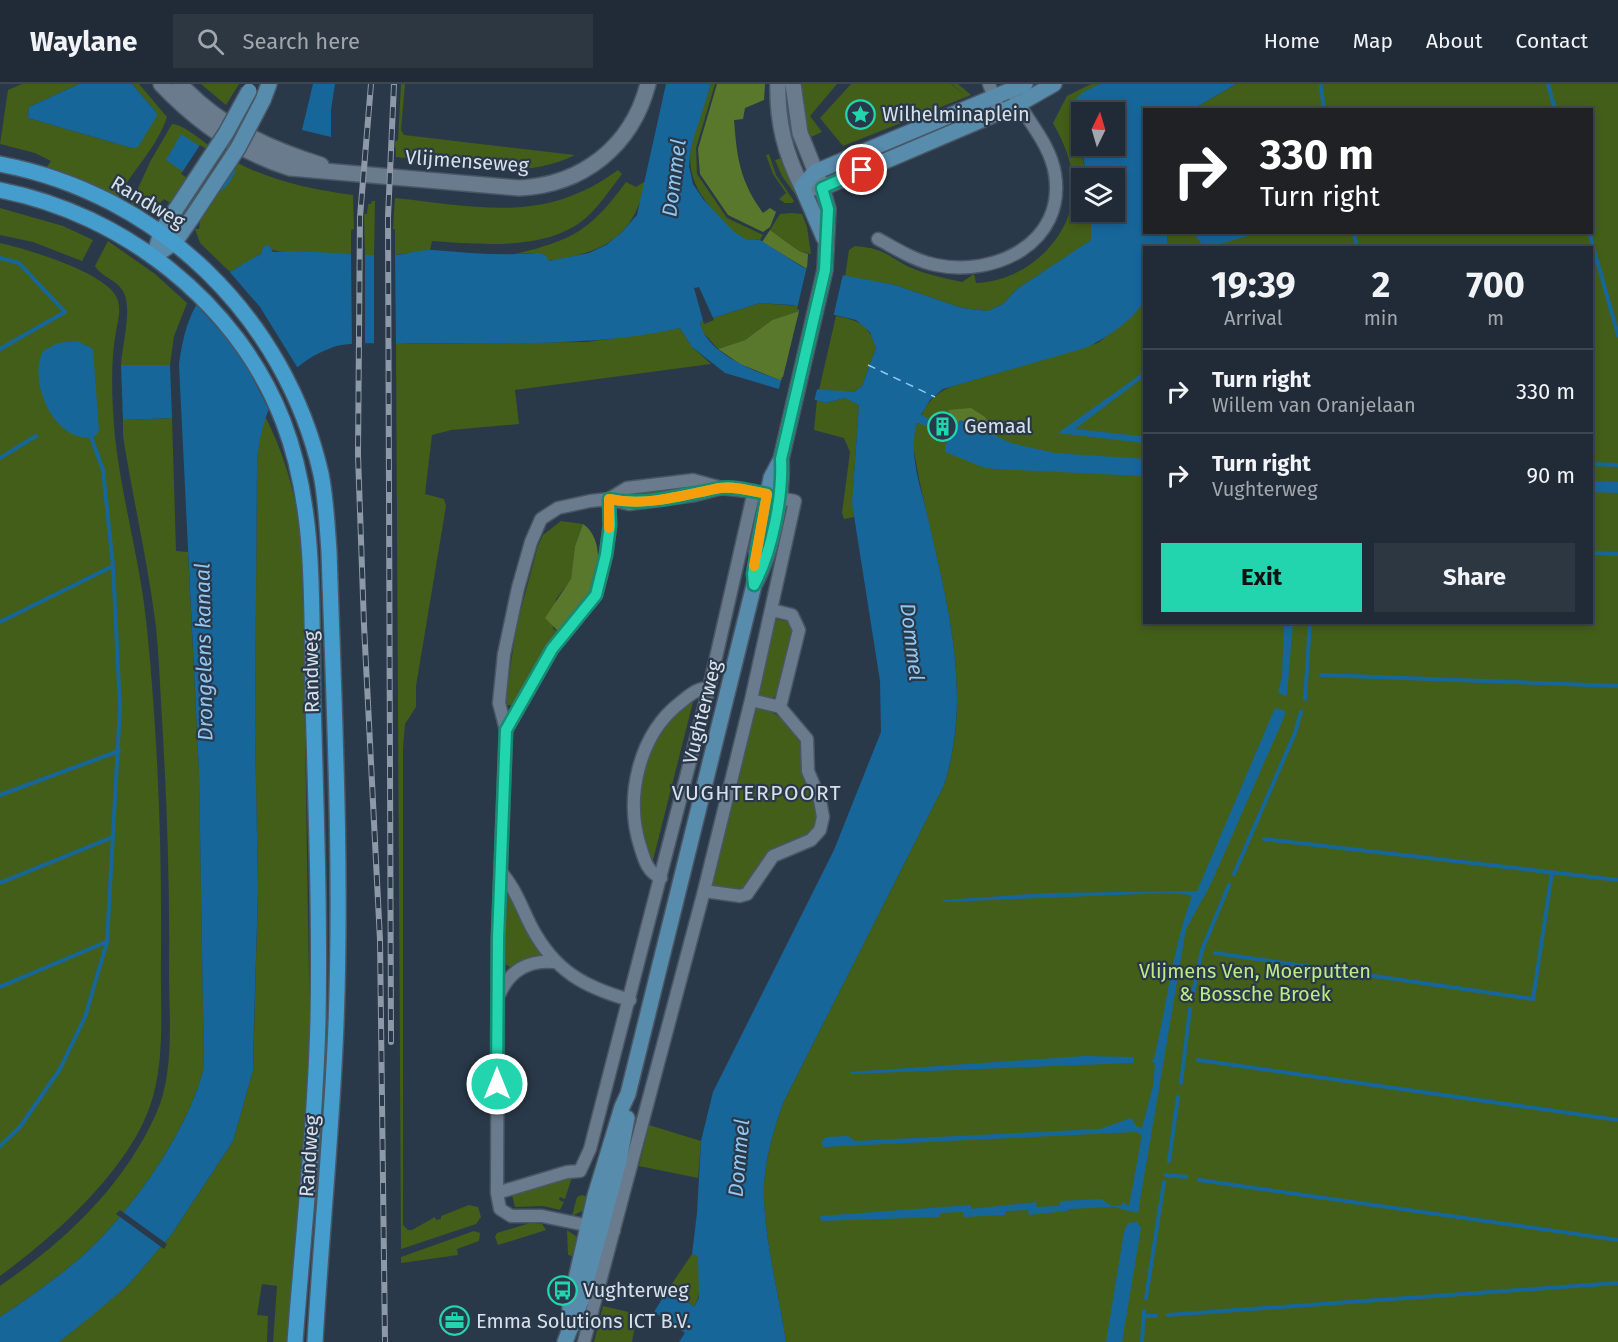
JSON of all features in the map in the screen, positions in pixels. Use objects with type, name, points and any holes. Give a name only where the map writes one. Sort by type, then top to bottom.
[{"type":"main road","points":[[153,257],[175,243],[192,219],[238,148],[269,84]]},
{"type":"main road","points":[[826,242],[802,187],[815,172],[995,98],[1054,84]]},
{"type":"main road","points":[[153,257],[161,232],[225,133],[250,87]]},
{"type":"main road","points":[[826,242],[828,209],[822,188],[995,98]]},
{"type":"main road","name":"Randweg","points":[[0,164],[38,173],[81,188],[138,216],[197,261],[247,315],[274,355],[302,412],[321,476],[326,508],[336,867],[336,1022],[332,1121],[315,1342]]},
{"type":"main road","name":"Randweg","points":[[0,190],[46,202],[86,217],[153,257],[180,279],[217,315],[250,356],[274,401],[292,447],[305,508],[310,554],[317,864],[317,1032],[311,1155],[296,1342]]},
{"type":"main road","name":"Vughterweg","points":[[565,1342],[570,1325],[570,1305],[601,1228],[603,1167],[628,1094],[754,585],[753,574],[763,547],[767,494],[771,478],[781,459],[792,413],[825,270],[826,242]]},
{"type":"street","name":"Vlijmenseweg","points":[[161,84],[203,124],[248,152],[290,168],[492,187],[538,188],[554,184],[593,166],[614,147],[630,128],[648,84]]},
{"type":"street","name":"Vlijmenseweg","points":[[180,84],[215,116],[253,140],[285,154],[340,171]]},
{"type":"street","points":[[778,84],[782,138],[802,187],[822,188],[797,119],[793,84]]},
{"type":"street","points":[[878,238],[913,258],[934,265],[969,268],[988,266],[1005,260],[1020,251],[1043,229],[1055,204],[1055,173],[1041,136],[1019,93]]},
{"type":"street","points":[[584,1342],[601,1228],[542,1216],[504,1214],[500,1209],[497,1193],[501,801],[506,730],[499,703],[504,654],[518,588],[535,531],[542,519],[558,508],[609,499],[627,489],[693,480],[722,488],[767,494]]},
{"type":"street","name":"Vughterweg","points":[[497,1193],[567,1172],[580,1171],[595,1134],[709,688],[767,494],[795,501],[751,700],[704,891],[601,1228]]},
{"type":"street","points":[[506,730],[552,649],[596,595],[606,555],[610,525],[609,499]]},
{"type":"street","points":[[763,547],[784,552]]},
{"type":"street","points":[[772,610],[792,615],[800,630],[780,707]]},
{"type":"street","name":"Vughterweg","points":[[661,878],[648,869],[638,841],[634,817],[639,764],[658,726],[676,705],[696,690],[709,688]]},
{"type":"street","points":[[704,891],[725,895],[747,894],[773,856],[811,840],[820,830],[824,817],[820,800],[808,771],[807,739],[780,707],[751,700]]},
{"type":"street","points":[[501,872],[511,884],[533,930],[553,962],[590,986],[630,1000]]},
{"type":"street","points":[[498,996],[508,976],[535,963],[553,962]]},
{"type":"green space","points":[[22,84],[79,84],[29,107],[28,118],[132,148],[156,112],[132,84],[139,84],[167,117],[151,148],[118,197],[46,168],[51,161],[35,153],[0,144],[8,90]]},
{"type":"green space","points":[[201,84],[239,84],[226,105]]},
{"type":"green space","points":[[401,84],[405,84],[401,130],[404,135],[575,155],[554,163],[510,170],[396,157],[395,142],[398,140]]},
{"type":"green space","points":[[711,84],[715,84],[696,148],[697,174],[727,218],[763,235],[760,240],[746,240],[732,231],[700,193],[693,178],[690,163],[691,148]]},
{"type":"green space","points":[[717,84],[765,84],[764,100],[745,108],[743,119],[734,120],[738,158],[749,190],[763,213],[770,208],[776,212],[770,227],[763,232],[728,215],[700,174],[698,149]]},
{"type":"green space","points":[[801,84],[837,84],[810,116],[822,132],[811,137],[800,107],[805,108]]},
{"type":"green space","name":"Wilhelminaplein","points":[[851,84],[951,84],[964,95],[952,84],[958,84],[971,95],[843,146],[820,118]]},
{"type":"green space","points":[[1091,84],[1100,84],[1071,102],[1071,156],[1083,156],[1084,168],[1071,168],[1064,145],[1053,123],[1067,96]]},
{"type":"green space","name":"Vlijmens Ven, Moerputten & Bossche Broek","points":[[1236,84],[1618,84],[1618,1342],[786,1342],[768,1242],[764,1202],[765,1173],[774,1132],[783,1103],[944,785],[954,743],[957,701],[955,660],[941,576],[914,451],[913,435],[917,423],[920,424],[924,410],[932,399],[956,385],[1098,343],[1122,324],[1143,301],[1143,624],[1593,624],[1593,246],[1168,246],[1167,234],[1593,234],[1593,108],[1195,108]]},
{"type":"green space","points":[[172,124],[189,131],[235,162],[267,176],[300,186],[353,195],[354,229],[351,230],[351,255],[292,253],[263,247],[261,254],[230,272],[200,243],[195,229],[199,229],[200,222],[164,199],[160,203],[162,205],[149,209],[131,204],[150,162]]},
{"type":"green space","points":[[769,154],[776,175],[794,201],[792,203],[785,203],[779,199],[786,193],[773,174],[766,155]]},
{"type":"green space","points":[[782,158],[802,204],[782,176],[775,160]]},
{"type":"green space","points":[[618,170],[622,174],[592,212],[571,228],[553,236],[533,241],[492,244],[432,241],[430,250],[395,255],[395,229],[393,229],[395,198],[484,207],[511,208],[538,205],[591,187]]},
{"type":"green space","points":[[646,181],[641,200],[624,229],[600,247],[568,258],[548,261],[538,253],[515,254],[552,244],[579,231],[602,212],[626,182],[636,187]]},
{"type":"green space","points":[[375,201],[374,255],[365,255],[364,214],[367,214],[368,204]]},
{"type":"green space","points":[[1071,206],[1071,222],[1091,222],[1092,240],[1017,289],[1003,304],[988,311],[962,308],[895,285],[845,277],[849,250],[855,246],[878,250],[913,269],[934,276],[962,282],[974,274],[976,283],[995,281],[1029,265],[1044,253],[1057,238]]},
{"type":"green space","points":[[0,208],[63,226],[93,240],[82,261],[33,242],[0,235]]},
{"type":"green space","points":[[780,214],[802,214],[807,227],[811,254],[799,251],[770,230]]},
{"type":"green space","points":[[770,230],[799,251],[808,254],[807,269],[762,242]]},
{"type":"green space","points":[[108,241],[155,274],[187,303],[174,336],[170,365],[121,365],[127,317],[126,298],[120,287],[95,266]]},
{"type":"green space","points":[[0,243],[28,250],[81,270],[108,287],[116,296],[119,305],[113,357],[113,411],[118,461],[144,605],[151,670],[160,835],[161,1014],[160,1052],[155,1088],[150,1106],[125,1154],[107,1178],[65,1222],[0,1276]]},
{"type":"green space","points":[[760,303],[800,306],[799,311],[772,320],[745,340],[718,349],[702,331],[700,322]]},
{"type":"green space","points":[[799,311],[782,381],[740,364],[718,349],[745,340],[772,320]]},
{"type":"green space","points":[[836,316],[851,319],[867,329],[876,348],[862,386],[854,392],[819,390]]},
{"type":"green space","points":[[680,328],[692,347],[711,364],[515,390],[519,424],[451,430],[432,435],[425,494],[444,499],[446,506],[416,686],[416,707],[405,724],[403,748],[403,1225],[408,1230],[412,1230],[435,1217],[436,1220],[441,1219],[441,1216],[469,1205],[478,1207],[481,1217],[476,1224],[401,1249],[396,344],[587,342]]},
{"type":"green space","points":[[845,398],[859,405],[853,489],[854,517],[844,519],[842,513],[850,452],[844,438],[814,430],[817,400],[826,403]]},
{"type":"green space","points":[[971,408],[985,417],[998,438],[960,420],[957,424],[948,410]]},
{"type":"green space","points":[[265,416],[280,449],[290,482],[302,551],[310,1039],[301,1194],[287,1342],[273,1342],[277,1286],[262,1284],[257,1315],[268,1316],[267,1342],[59,1342],[128,1285],[171,1235],[233,1141],[253,1070],[258,889],[255,732],[257,463],[259,437]]},
{"type":"green space","points":[[172,418],[176,551],[188,552],[199,772],[204,1067],[185,1118],[171,1145],[117,1221],[78,1260],[40,1290],[0,1317],[0,1286],[69,1231],[109,1189],[142,1141],[156,1114],[166,1080],[170,1026],[169,877],[159,661],[153,603],[123,436],[123,420]]},
{"type":"green space","points":[[695,484],[696,490],[627,499],[629,493]]},
{"type":"green space","points":[[561,521],[583,524],[575,546],[571,580],[556,599],[553,629],[558,631],[546,646],[513,705],[507,705],[516,628],[538,546],[543,535]]},
{"type":"green space","points":[[583,524],[590,530],[597,547],[596,577],[587,600],[558,631],[545,618],[571,579],[575,546]]},
{"type":"green space","points":[[775,619],[790,622],[795,631],[780,691],[770,701],[757,697]]},
{"type":"green space","points":[[694,698],[652,864],[641,818],[640,795],[643,773],[649,752],[660,732],[675,714]]},
{"type":"green space","points":[[755,707],[772,712],[785,722],[804,749],[814,783],[819,817],[816,829],[809,836],[792,843],[739,892],[711,886]]},
{"type":"green space","points":[[511,895],[543,956],[510,967],[505,964],[506,896]]},
{"type":"green space","points":[[649,1125],[701,1141],[698,1178],[639,1166]]},
{"type":"green space","points":[[568,1176],[572,1177],[565,1199],[560,1197],[559,1200],[564,1202],[560,1210],[543,1206],[515,1207],[512,1195]]},
{"type":"green space","points":[[582,1195],[591,1198],[584,1210],[572,1216],[577,1197]]},
{"type":"green space","points":[[530,1223],[542,1224],[546,1230],[498,1245],[495,1237],[497,1233]]},
{"type":"green space","points":[[567,1230],[577,1237],[572,1256],[568,1255]]},
{"type":"green space","points":[[474,1231],[480,1233],[479,1241],[457,1249],[458,1255],[401,1263],[401,1257]]},
{"type":"green space","points":[[692,1254],[698,1255],[700,1275],[699,1295],[694,1307],[681,1297],[665,1294]]},
{"type":"green space","points":[[603,1306],[637,1314],[632,1342],[594,1342]]},
{"type":"water","points":[[79,84],[132,84],[157,116],[138,147],[132,148],[28,118],[29,107]]},
{"type":"water","points":[[313,84],[335,84],[331,110],[331,137],[302,130]]},
{"type":"water","points":[[666,84],[711,84],[691,147],[689,166],[693,184],[703,199],[733,231],[747,240],[760,240],[804,268],[895,285],[962,308],[988,311],[1003,304],[1017,289],[1091,240],[1091,222],[1125,222],[1125,168],[1085,168],[1083,156],[1125,156],[1125,102],[1074,102],[1083,92],[1100,84],[1236,84],[1195,108],[1143,108],[1143,234],[1167,234],[1168,246],[1143,246],[1143,302],[1134,314],[1109,334],[1085,348],[943,389],[930,400],[921,415],[929,419],[926,426],[917,423],[914,457],[942,581],[954,649],[957,683],[952,751],[944,785],[783,1103],[774,1132],[765,1173],[764,1202],[768,1242],[786,1342],[679,1342],[685,1333],[654,1312],[665,1294],[681,1297],[694,1307],[699,1298],[698,1256],[692,1254],[701,1141],[713,1092],[834,850],[881,732],[880,681],[852,503],[859,405],[845,398],[826,403],[725,373],[692,347],[680,328],[645,335],[574,342],[346,344],[313,356],[286,379],[276,394],[263,426],[257,463],[255,732],[258,889],[253,1070],[233,1141],[171,1235],[128,1285],[59,1342],[0,1342],[0,1317],[40,1290],[78,1260],[117,1221],[136,1197],[171,1145],[196,1092],[204,1067],[199,772],[179,365],[188,324],[194,309],[213,285],[261,254],[263,247],[269,245],[273,252],[362,255],[397,255],[428,250],[499,254],[538,253],[545,255],[549,261],[589,253],[606,245],[621,233],[637,215]],"holes":[[[760,303],[792,305],[856,320],[870,332],[876,348],[862,386],[854,392],[802,386],[748,368],[716,348],[705,336],[700,322]]]},
{"type":"water","points":[[181,134],[236,170],[225,188],[214,193],[166,160]]},
{"type":"water","points":[[1194,234],[1254,234],[1216,246],[1203,246]]},
{"type":"water","points":[[77,341],[93,349],[99,431],[94,437],[80,437],[67,431],[57,421],[42,394],[39,378],[39,364],[43,351],[58,343]]},
{"type":"water","points":[[121,365],[170,365],[172,418],[123,420]]},
{"type":"water","points":[[1143,373],[1143,378],[1075,429],[1140,436],[1143,438],[1143,443],[1058,433]]},
{"type":"water","points":[[960,420],[1011,443],[1055,453],[1143,459],[1143,476],[985,468],[945,452],[945,446]]},
{"type":"water","points":[[1593,481],[1618,482],[1618,493],[1593,492]]},
{"type":"water","points":[[1284,624],[1293,624],[1287,695],[1284,696],[1278,692],[1282,677]]},
{"type":"water","points":[[1275,708],[1286,711],[1283,720],[1210,886],[1186,929],[1138,1213],[1114,1207],[1068,1209],[1067,1211],[1029,1215],[1028,1210],[1005,1211],[1005,1215],[964,1217],[963,1212],[940,1213],[939,1217],[821,1221],[820,1216],[971,1205],[971,1209],[1036,1202],[1037,1207],[1059,1206],[1061,1201],[1101,1199],[1112,1206],[1121,1206],[1123,1202],[1129,1206],[1142,1135],[1136,1132],[824,1147],[821,1142],[826,1137],[848,1136],[855,1141],[1100,1129],[1131,1118],[1137,1127],[1142,1128],[1153,1086],[1155,1063],[1151,1061],[1154,1059],[1174,958],[1191,899],[1190,895],[1168,893],[943,902],[943,900],[1047,893],[1197,891]]},
{"type":"water","points":[[1084,1056],[1134,1057],[1133,1063],[851,1074],[850,1072]]},
{"type":"water","points":[[1137,1222],[1141,1228],[1122,1342],[1106,1342],[1124,1232],[1128,1223]]},
{"type":"pier","points":[[200,145],[236,167],[216,196],[181,174]]},
{"type":"pier","points":[[351,252],[365,252],[365,346],[352,348]]},
{"type":"pier","points":[[374,252],[395,252],[396,347],[374,347]]},
{"type":"pier","points":[[807,266],[843,274],[833,318],[797,309]]},
{"type":"pier","points":[[228,270],[260,307],[299,370],[292,375],[275,399],[270,412],[249,371],[229,341],[194,302],[208,283]]},
{"type":"pier","points":[[699,287],[714,320],[704,324],[694,288]]},
{"type":"pier","points":[[782,377],[818,386],[814,401],[778,392]]},
{"type":"pier","points":[[120,1210],[167,1244],[164,1249],[116,1214]]},
{"type":"waterway","points":[[1548,84],[1554,108]]},
{"type":"waterway","points":[[1321,86],[1324,108]]},
{"type":"waterway","points":[[1354,234],[1357,246]]},
{"type":"waterway","points":[[1590,234],[1593,246]]},
{"type":"waterway","points":[[1593,246],[1618,335]]},
{"type":"waterway","points":[[0,258],[19,263],[65,312],[0,349]]},
{"type":"waterway","points":[[0,1146],[20,1127],[60,1069],[85,1017],[107,942],[120,708],[113,566],[103,470],[90,434]]},
{"type":"waterway","points":[[0,458],[36,436]]},
{"type":"waterway","points":[[1593,464],[1618,465]]},
{"type":"waterway","points":[[1593,553],[1618,554]]},
{"type":"waterway","points":[[0,622],[113,566]]},
{"type":"waterway","points":[[1305,699],[1310,624]]},
{"type":"waterway","points":[[1321,675],[1618,686]]},
{"type":"waterway","points":[[1234,874],[1295,733],[1301,712]]},
{"type":"waterway","points":[[0,795],[119,751]]},
{"type":"waterway","points":[[0,883],[113,837]]},
{"type":"waterway","points":[[1264,839],[1618,880]]},
{"type":"waterway","points":[[1215,953],[1533,999],[1552,873]]},
{"type":"waterway","points":[[1192,998],[1202,950],[1229,885]]},
{"type":"waterway","points":[[0,987],[106,942]]},
{"type":"waterway","points":[[1181,1083],[1190,1009]]},
{"type":"waterway","points":[[1198,1060],[1618,1120]]},
{"type":"waterway","points":[[1169,1161],[1178,1097]]},
{"type":"waterway","points":[[1166,1175],[1186,1177]]},
{"type":"waterway","points":[[1199,1180],[1618,1240]]},
{"type":"waterway","points":[[1146,1298],[1164,1182]]},
{"type":"waterway","points":[[1168,1315],[1618,1283]]},
{"type":"waterway","points":[[1142,1342],[1144,1311]]},
{"type":"waterway","points":[[1145,1316],[1156,1316]]},
{"type":"ferry route","points":[[868,365],[935,397]]},
{"type":"railway","points":[[371,84],[360,217],[358,455],[380,940],[385,1342]]},
{"type":"railway","points":[[391,1042],[388,217],[394,84]]},
{"type":"slow traffic","points":[[609,528],[609,499],[629,504],[695,495],[722,488],[767,494],[754,566]]},
{"type":"place","name":"Wilhelminaplein","points":[[861,114]]},
{"type":"place","name":"Gemaal","points":[[943,426]]},
{"type":"place","name":"Vughterweg","points":[[562,1290]]},
{"type":"place","name":"Emma Solutions ICT B.V.","points":[[455,1321]]},
{"type":"district","name":"VUGHTERPOORT","points":[[757,793]]},
{"type":"route","points":[[497,1084],[501,801],[506,730],[519,711],[552,649],[583,614],[596,595],[606,555],[610,525],[609,499],[629,504],[695,495],[722,488],[767,494],[753,574],[754,585],[759,576],[776,513],[782,480],[781,459],[825,270],[828,209],[822,188],[862,170]]},
{"type":"water label","name":"Dommel","points":[[674,178]]},
{"type":"water label","name":"Dommel","points":[[912,642]]},
{"type":"water label","name":"Drongelens kanaal","points":[[204,652]]},
{"type":"water label","name":"Dommel","points":[[739,1158]]}]
